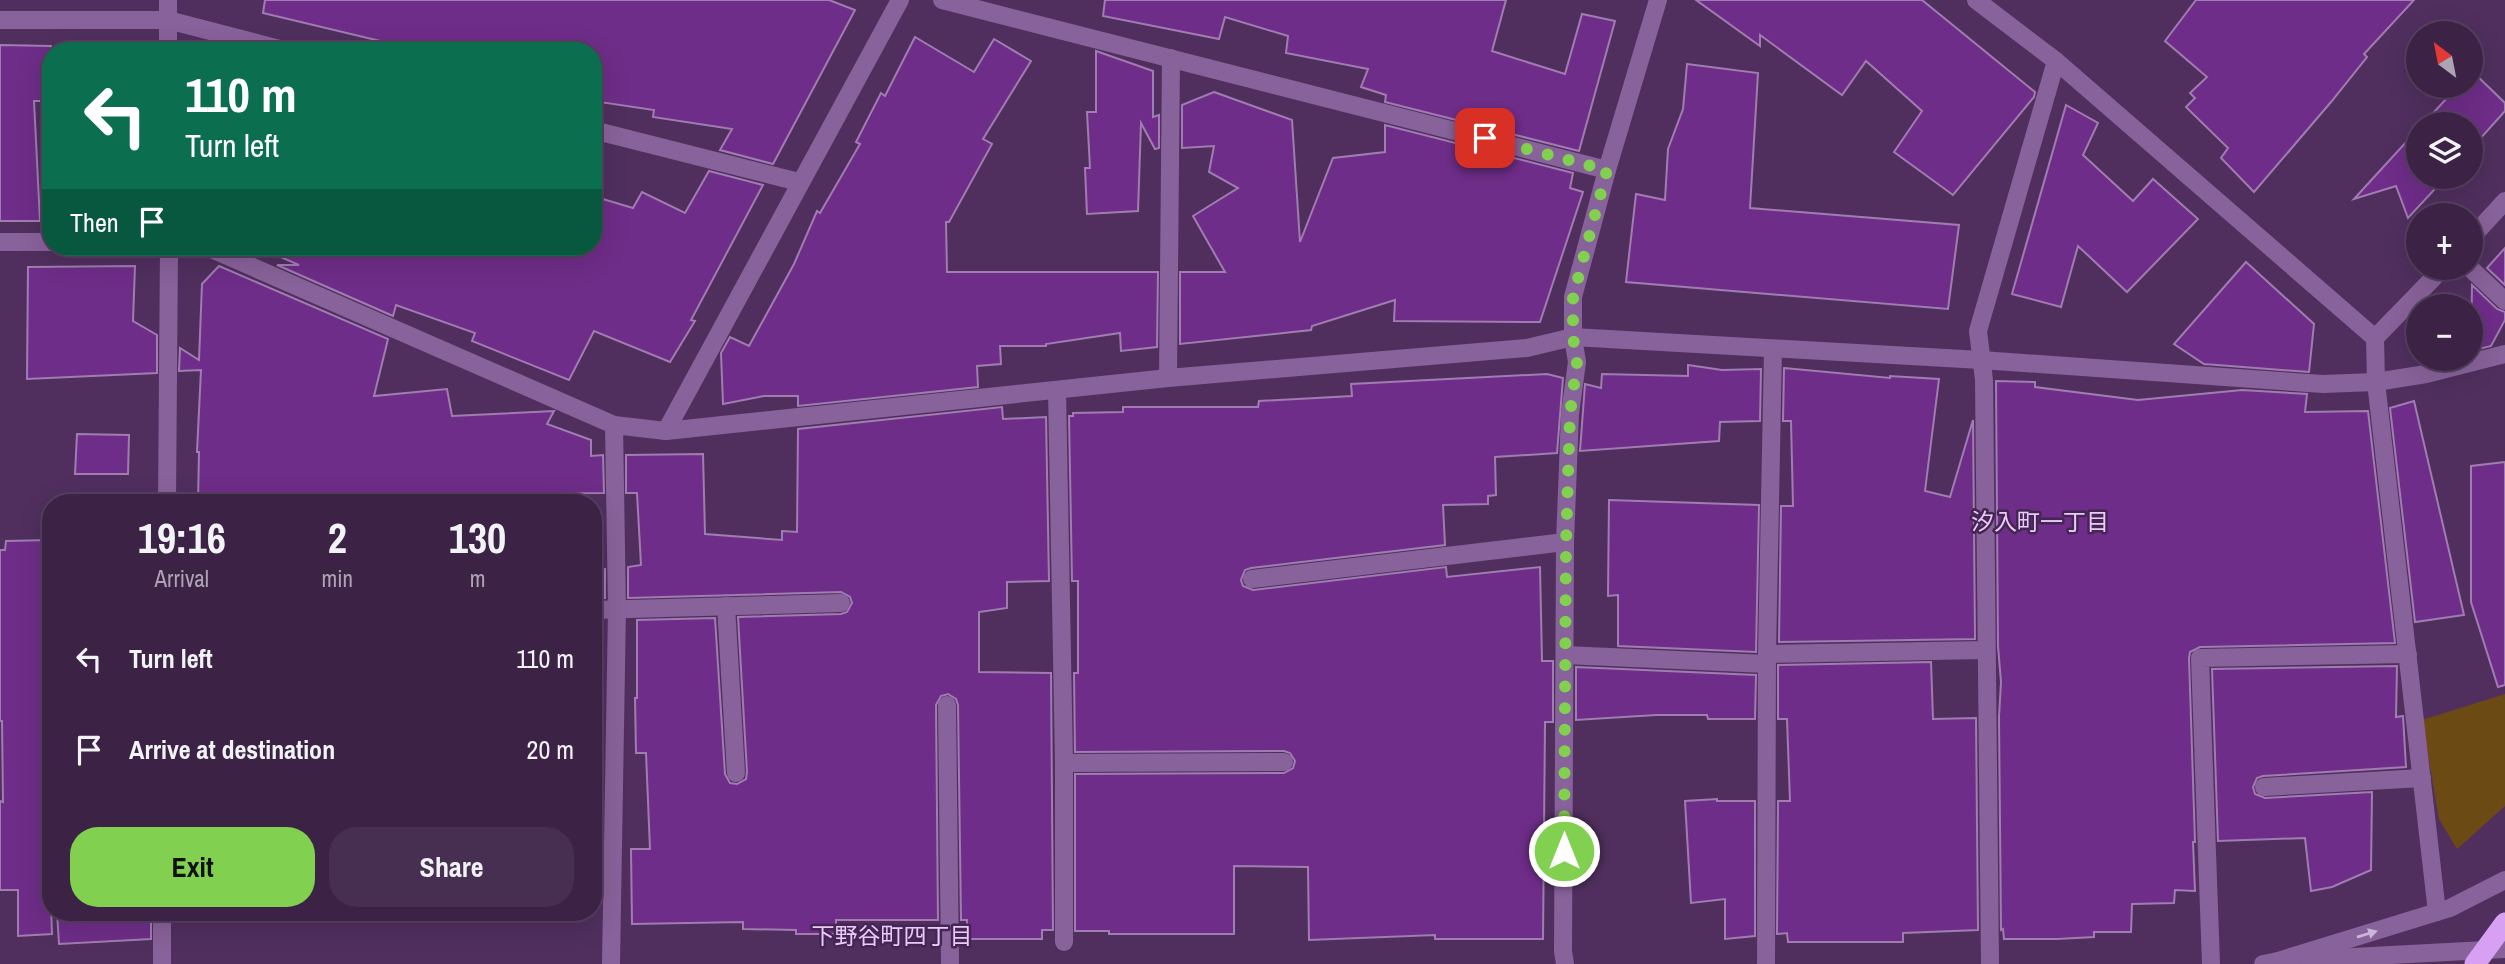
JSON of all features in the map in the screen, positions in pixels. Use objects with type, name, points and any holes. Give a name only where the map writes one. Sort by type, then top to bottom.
[{"type":"highway","points":[[2476,964],[2505,923]]},
{"type":"street","points":[[168,0],[168,42]]},
{"type":"street","points":[[666,431],[900,0]]},
{"type":"street","points":[[942,0],[1607,170]]},
{"type":"street","points":[[1565,964],[1566,542],[1570,414],[1577,362],[1573,337],[1573,297],[1657,0]]},
{"type":"street","points":[[1976,0],[2056,61],[2375,338]]},
{"type":"street","points":[[0,20],[168,20],[252,42]]},
{"type":"street","points":[[1168,378],[1171,58]]},
{"type":"street","points":[[1990,964],[1984,380],[1978,331],[2056,61]]},
{"type":"street","points":[[602,132],[799,182]]},
{"type":"street","points":[[2483,225],[2505,201]]},
{"type":"street","points":[[0,242],[42,242]]},
{"type":"street","points":[[167,494],[169,256]]},
{"type":"street","points":[[228,256],[614,425],[666,431],[1168,378],[1527,348],[1573,337],[1981,360],[2323,384],[2376,382],[2426,374],[2505,354]]},
{"type":"street","points":[[2431,280],[2375,338],[2376,382],[2437,912]]},
{"type":"street","points":[[2483,280],[2505,301]]},
{"type":"street","points":[[1766,964],[1767,659],[1773,349]]},
{"type":"street","points":[[1057,390],[1064,942]]},
{"type":"street","points":[[611,964],[617,609],[614,425]]},
{"type":"street","points":[[1252,579],[1566,542]]},
{"type":"street","points":[[602,610],[841,603]]},
{"type":"street","points":[[726,606],[736,773]]},
{"type":"street","points":[[1565,655],[1767,659],[1986,650]]},
{"type":"street","points":[[2211,964],[2200,658],[2408,654]]},
{"type":"street","points":[[947,705],[950,964]]},
{"type":"street","points":[[1063,763],[1284,762]]},
{"type":"street","points":[[2264,787],[2422,778]]},
{"type":"street","points":[[2274,963],[2449,908],[2505,880]]},
{"type":"street","points":[[162,921],[162,964]]},
{"type":"street","points":[[2274,963],[2505,949]]},
{"type":"shaded area","points":[[2505,694],[2505,806],[2457,849],[2439,819],[2422,720]]},
{"type":"building","points":[[265,0],[829,0],[855,10],[773,164],[720,150],[732,129],[653,117],[654,110],[602,102],[602,42],[384,42],[263,13]]},
{"type":"building","points":[[1105,0],[1506,0],[1492,51],[1565,74],[1582,14],[1615,21],[1579,151],[1385,102],[1386,95],[1361,87],[1368,69],[1286,53],[1288,36],[1225,17],[1219,39],[1103,16]]},
{"type":"building","points":[[1696,0],[1922,0],[2035,92],[2034,97],[1953,195],[1894,152],[1922,111],[1866,61],[1842,95],[1760,35],[1760,46]]},
{"type":"building","points":[[2196,0],[2414,0],[2364,54],[2367,57],[2254,192],[2221,158],[2228,148],[2186,107],[2195,98],[2190,93],[2207,77],[2165,41]]},
{"type":"building","points":[[915,37],[974,72],[994,39],[1031,61],[983,139],[992,144],[949,222],[946,222],[947,272],[1158,272],[1157,347],[1121,351],[1120,333],[1046,346],[1000,346],[1001,364],[977,366],[978,387],[798,406],[798,396],[764,396],[723,404],[721,353],[730,337],[749,346],[794,264],[817,211],[820,213],[860,144],[856,142],[881,93],[885,96]]},
{"type":"building","points":[[0,45],[42,46],[42,101],[34,101],[40,221],[0,221]]},
{"type":"building","points":[[1096,51],[1153,71],[1153,117],[1159,115],[1159,148],[1155,149],[1141,123],[1138,211],[1087,214],[1085,168],[1090,168],[1087,112],[1096,112]]},
{"type":"building","points":[[1687,64],[1758,73],[1750,208],[1959,225],[1948,309],[1626,282],[1636,194],[1665,200],[1668,149],[1683,109]]},
{"type":"building","points":[[2483,82],[2505,103],[2505,111],[2483,136],[2483,112],[2434,112],[2447,98],[2483,98]]},
{"type":"building","points":[[1214,92],[1292,120],[1300,242],[1333,158],[1385,152],[1385,125],[1573,173],[1570,188],[1583,192],[1540,322],[1394,321],[1395,300],[1312,326],[1311,330],[1180,344],[1180,272],[1225,272],[1193,216],[1238,188],[1209,172],[1214,146],[1182,148],[1182,105]]},
{"type":"building","points":[[2066,105],[2098,123],[2083,155],[2133,201],[2153,179],[2198,219],[2127,292],[2078,246],[2061,307],[2012,294]]},
{"type":"building","points":[[2406,142],[2406,189],[2435,189],[2422,203],[2406,203],[2406,213],[2396,186],[2354,199]]},
{"type":"building","points":[[709,171],[763,185],[691,320],[695,321],[670,362],[594,331],[569,380],[472,341],[475,333],[396,305],[393,316],[277,265],[299,265],[278,256],[602,256],[602,199],[633,208],[642,192],[685,213]]},
{"type":"building","points":[[2505,248],[2505,285],[2487,268]]},
{"type":"building","points":[[2246,262],[2314,324],[2309,372],[2204,364],[2174,344]]},
{"type":"building","points":[[135,266],[133,321],[157,335],[157,373],[27,379],[28,267]]},
{"type":"building","points":[[219,266],[388,339],[374,396],[447,389],[452,416],[554,411],[547,424],[591,440],[591,456],[603,455],[604,493],[198,494],[197,452],[201,370],[179,371],[180,348],[199,360],[202,284]]},
{"type":"building","points":[[2472,285],[2481,294],[2472,294]]},
{"type":"building","points":[[2483,296],[2497,309],[2505,312],[2505,320],[2491,346],[2483,348]]},
{"type":"building","points":[[1688,365],[1722,370],[1761,369],[1760,421],[1720,422],[1719,441],[1580,451],[1585,384],[1601,388],[1602,374],[1688,376]]},
{"type":"building","points":[[1784,368],[1890,378],[1939,379],[1925,491],[1950,497],[1973,420],[1975,639],[1779,642],[1781,506],[1793,506],[1791,421],[1783,421]]},
{"type":"building","points":[[1547,374],[1563,378],[1557,453],[1495,457],[1496,495],[1488,496],[1488,504],[1443,505],[1445,545],[1251,568],[1245,570],[1241,580],[1243,586],[1253,590],[1446,567],[1447,577],[1540,567],[1542,661],[1553,661],[1553,722],[1545,722],[1543,939],[1435,939],[1435,935],[1309,940],[1308,867],[1234,866],[1234,934],[1109,934],[1109,931],[1075,931],[1075,774],[1284,773],[1293,768],[1295,761],[1290,753],[1284,751],[1075,752],[1074,673],[1078,673],[1078,581],[1072,581],[1069,416],[1073,416],[1073,413],[1123,412],[1123,407],[1258,407],[1259,401],[1352,396],[1351,384]]},
{"type":"building","points":[[1996,381],[2035,382],[2035,387],[2138,400],[2242,390],[2307,394],[2305,412],[2368,411],[2395,643],[2200,647],[2190,652],[2195,891],[2175,890],[2174,903],[2132,904],[2131,932],[2094,932],[2094,937],[2004,939],[2003,929],[2001,930],[2001,682],[1998,646]]},
{"type":"building","points":[[2414,401],[2464,615],[2415,622],[2390,408]]},
{"type":"building","points":[[1002,407],[1003,419],[1046,417],[1049,581],[1007,582],[1007,608],[979,612],[979,672],[1051,673],[1053,930],[1042,930],[1042,939],[967,939],[967,920],[961,920],[958,705],[956,699],[948,694],[941,696],[936,705],[938,920],[836,920],[836,934],[796,934],[796,930],[743,929],[743,922],[632,924],[631,849],[650,849],[646,753],[636,753],[637,620],[715,618],[725,774],[730,783],[737,784],[746,779],[747,772],[738,617],[841,614],[847,612],[852,603],[850,597],[841,592],[628,598],[628,567],[641,565],[637,493],[626,493],[626,455],[703,454],[705,534],[782,540],[782,531],[797,532],[798,429]]},
{"type":"building","points":[[77,434],[129,435],[128,474],[75,474]]},
{"type":"building","points":[[2505,462],[2505,685],[2498,687],[2471,602],[2471,466]]},
{"type":"building","points":[[1609,500],[1759,505],[1756,652],[1618,646],[1618,595],[1608,596]]},
{"type":"building","points":[[42,540],[42,921],[52,921],[52,934],[18,936],[18,890],[0,890],[0,801],[3,802],[0,550],[5,550],[6,541]]},
{"type":"building","points":[[602,569],[605,569],[605,598],[602,598]]},
{"type":"building","points":[[1931,662],[1933,719],[1976,718],[1978,930],[1903,933],[1903,942],[1788,942],[1787,933],[1777,934],[1778,801],[1790,801],[1787,719],[1778,719],[1778,665]]},
{"type":"building","points":[[2397,666],[2396,717],[2403,716],[2406,767],[2263,776],[2257,778],[2253,787],[2255,794],[2265,798],[2372,792],[2371,870],[2332,887],[2311,891],[2305,838],[2218,841],[2212,669]]},
{"type":"building","points":[[1576,667],[1756,675],[1755,719],[1656,715],[1576,720]]},
{"type":"building","points":[[1685,801],[1755,801],[1755,936],[1725,939],[1725,899],[1691,903]]},
{"type":"building","points":[[58,921],[151,921],[151,939],[59,944]]},
{"type":"district","name":"汐入町一丁目","points":[[2040,521]]},
{"type":"district","name":"下野谷町四丁目","points":[[892,935]]},
{"type":"route","points":[[1485,138],[1607,170],[1573,297],[1573,337],[1577,362],[1570,414],[1566,542],[1564,851]]}]
